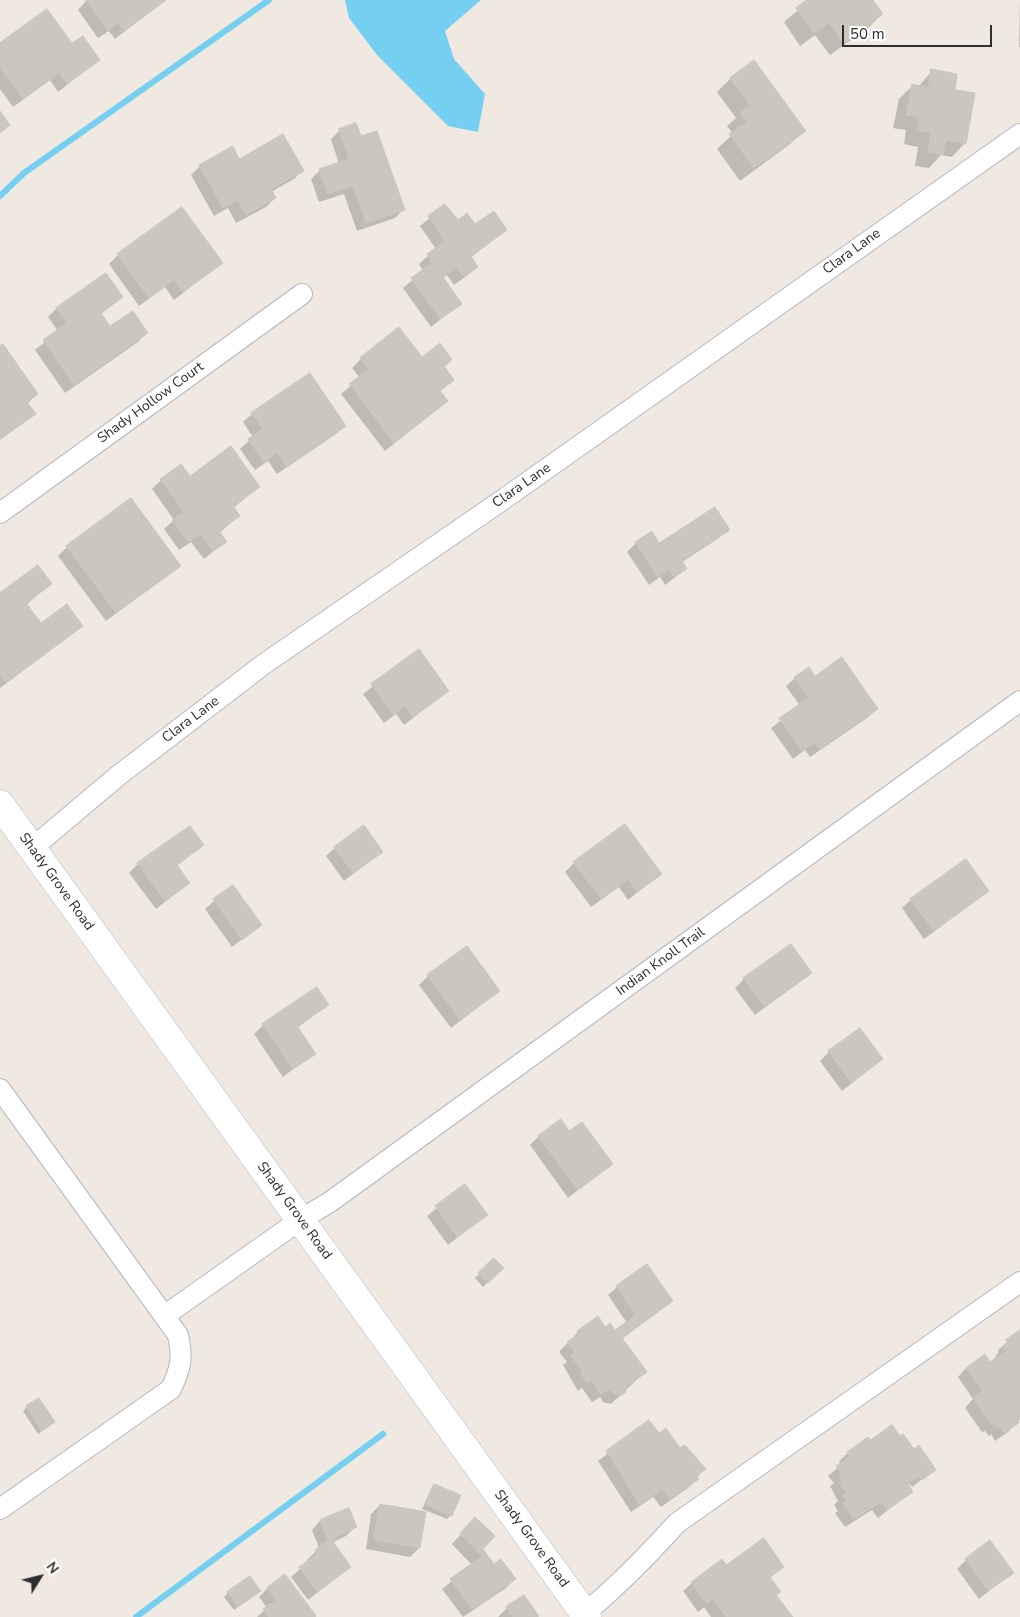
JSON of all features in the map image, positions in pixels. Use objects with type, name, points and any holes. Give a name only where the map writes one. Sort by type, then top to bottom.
[{"type":"street","name":"Clara Lane","points":[[31,849],[120,774],[264,664],[509,496],[1020,134]]},
{"type":"street","name":"Shady Hollow Court","points":[[0,513],[302,294]]},
{"type":"street","name":"Indian Knoll Trail","points":[[164,1316],[300,1220],[330,1202],[1020,702]]},
{"type":"street","name":"Shady Grove Road","points":[[0,804],[586,1615]]},
{"type":"street","points":[[0,1089],[178,1335],[181,1348],[181,1370],[171,1389],[0,1509]]},
{"type":"street","points":[[586,1615],[633,1570],[677,1522],[1020,1282]]},
{"type":"water","points":[[345,0],[481,0],[445,31],[454,59],[485,94],[478,132],[448,126],[377,55],[349,18]]},
{"type":"building","points":[[86,0],[165,1],[124,31],[118,23],[108,30]]},
{"type":"building","points":[[807,0],[873,0],[883,14],[844,43],[829,23],[814,33],[796,8]]},
{"type":"building","points":[[47,9],[72,43],[83,36],[100,60],[67,84],[59,73],[23,99],[0,68],[0,43]]},
{"type":"building","points":[[754,60],[806,131],[754,168],[729,134],[747,122],[740,112],[750,105],[730,78]]},
{"type":"building","points":[[931,69],[957,74],[955,90],[975,93],[966,144],[946,140],[943,155],[928,152],[931,133],[917,131],[919,117],[906,115],[912,84],[928,88]]},
{"type":"building","points":[[0,111],[10,125],[0,133]]},
{"type":"building","points":[[356,123],[361,136],[377,131],[405,210],[366,223],[353,186],[328,194],[319,169],[349,159],[339,129]]},
{"type":"building","points":[[283,134],[304,171],[271,189],[276,198],[246,215],[237,200],[223,208],[199,165],[233,146],[239,159]]},
{"type":"building","points":[[445,204],[458,220],[467,213],[475,224],[494,211],[507,230],[471,256],[478,267],[464,277],[456,267],[443,277],[462,304],[440,319],[411,278],[432,263],[427,254],[445,241],[428,216]]},
{"type":"building","points":[[182,207],[223,263],[183,292],[174,280],[149,298],[117,254]]},
{"type":"building","points":[[106,273],[123,297],[101,313],[110,326],[133,311],[148,333],[74,385],[43,340],[67,323],[56,308]]},
{"type":"building","points":[[399,327],[422,357],[440,343],[452,360],[444,366],[454,380],[440,391],[448,401],[394,443],[349,384],[369,369],[360,358]]},
{"type":"building","points":[[3,344],[38,394],[27,402],[36,414],[0,439],[0,346]]},
{"type":"building","points":[[310,373],[346,426],[287,467],[277,453],[264,462],[248,439],[263,429],[251,413]]},
{"type":"building","points":[[231,446],[260,487],[233,506],[240,516],[219,531],[227,542],[213,551],[201,534],[188,542],[172,520],[184,512],[160,479],[181,464],[190,476]]},
{"type":"building","points":[[131,498],[181,566],[116,613],[66,546]]},
{"type":"building","points":[[715,507],[730,530],[682,560],[687,569],[674,577],[669,569],[658,577],[635,542],[652,531],[659,543]]},
{"type":"building","points":[[38,565],[52,584],[26,603],[41,623],[67,604],[83,626],[6,683],[0,675],[0,593]]},
{"type":"building","points":[[419,649],[449,691],[413,717],[405,706],[393,715],[371,684]]},
{"type":"building","points":[[842,657],[878,709],[819,749],[814,743],[802,751],[779,718],[809,698],[794,677],[809,667],[815,676]]},
{"type":"building","points":[[625,824],[662,874],[637,892],[628,879],[601,899],[573,862]]},
{"type":"building","points":[[364,825],[383,852],[353,873],[334,847]]},
{"type":"building","points":[[190,826],[204,845],[177,865],[190,883],[165,901],[137,863]]},
{"type":"building","points":[[966,859],[989,891],[934,931],[910,899]]},
{"type":"building","points":[[233,885],[262,925],[242,940],[213,899]]},
{"type":"building","points":[[791,944],[812,973],[765,1007],[743,978]]},
{"type":"building","points":[[467,946],[500,991],[460,1020],[427,975]]},
{"type":"building","points":[[317,987],[329,1005],[297,1026],[316,1054],[293,1069],[262,1024]]},
{"type":"building","points":[[860,1028],[883,1059],[851,1083],[828,1051]]},
{"type":"building","points":[[561,1119],[569,1131],[582,1122],[613,1164],[578,1190],[538,1136]]},
{"type":"building","points":[[465,1184],[488,1215],[457,1237],[435,1206]]},
{"type":"building","points":[[494,1258],[504,1268],[488,1283],[478,1273]]},
{"type":"building","points":[[647,1264],[673,1301],[622,1338],[647,1372],[627,1386],[625,1393],[621,1395],[616,1395],[609,1389],[601,1395],[591,1380],[587,1383],[580,1373],[582,1371],[571,1356],[575,1353],[567,1342],[579,1334],[577,1331],[598,1316],[605,1327],[610,1323],[615,1330],[636,1315],[616,1286]]},
{"type":"building","points":[[1020,1330],[1020,1419],[1018,1420],[1019,1423],[1004,1433],[1000,1427],[998,1428],[994,1423],[991,1424],[973,1398],[982,1391],[966,1368],[985,1354],[990,1362],[1006,1351],[1003,1347],[1008,1343],[1006,1340]]},
{"type":"building","points":[[39,1398],[55,1422],[42,1431],[26,1406]]},
{"type":"building","points":[[649,1420],[659,1433],[666,1428],[680,1448],[685,1445],[706,1469],[696,1476],[699,1479],[670,1499],[662,1489],[640,1505],[606,1451]]},
{"type":"building","points":[[892,1425],[900,1436],[903,1434],[914,1449],[919,1445],[936,1470],[922,1480],[919,1476],[908,1484],[913,1492],[887,1510],[881,1502],[854,1519],[843,1504],[846,1501],[842,1495],[846,1492],[840,1483],[842,1482],[839,1477],[842,1474],[836,1466],[850,1457],[847,1452],[868,1437],[870,1440]]},
{"type":"building","points":[[434,1484],[461,1495],[452,1516],[425,1504]]},
{"type":"building","points":[[380,1504],[426,1512],[420,1548],[374,1540]]},
{"type":"building","points":[[349,1508],[357,1527],[335,1537],[334,1543],[351,1567],[317,1592],[299,1567],[317,1554],[315,1550],[328,1540],[320,1520]]},
{"type":"building","points":[[475,1517],[495,1536],[483,1549],[494,1564],[501,1559],[516,1579],[473,1610],[450,1579],[482,1556],[460,1534]]},
{"type":"building","points":[[764,1538],[784,1567],[770,1577],[781,1592],[776,1595],[793,1617],[726,1617],[713,1599],[707,1604],[691,1582],[722,1559],[726,1565]]},
{"type":"building","points":[[990,1540],[1014,1573],[988,1591],[965,1559]]},
{"type":"building","points":[[285,1574],[315,1617],[269,1617],[263,1609],[276,1600],[267,1588]]},
{"type":"building","points":[[250,1576],[261,1591],[238,1607],[227,1592]]},
{"type":"building","points":[[524,1595],[539,1616],[513,1617],[506,1607]]},
{"type":"waterway","points":[[0,196],[24,173],[269,0]]},
{"type":"waterway","points":[[136,1617],[383,1434]]}]
